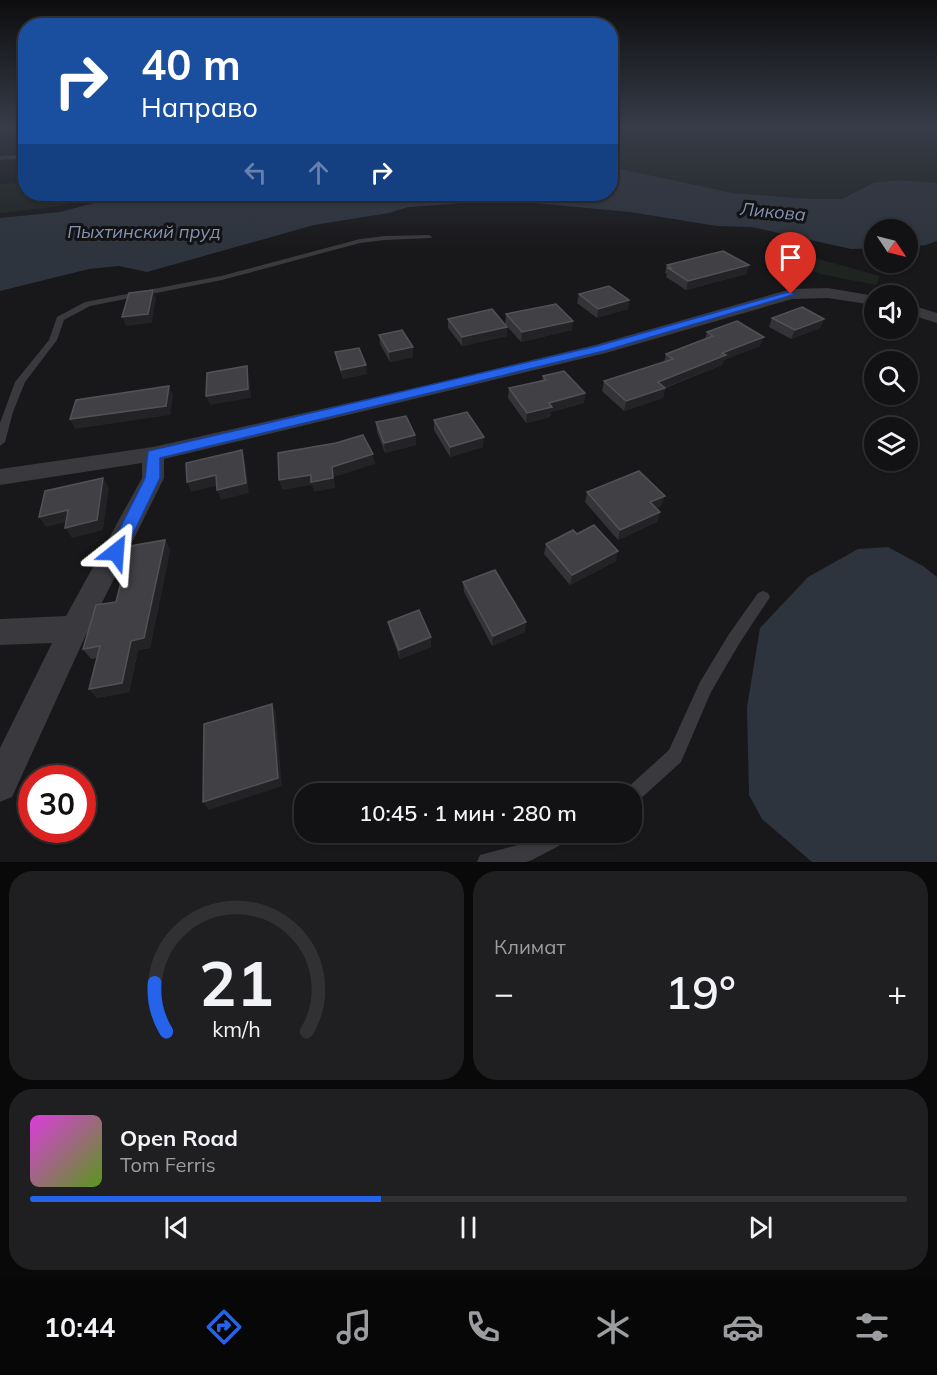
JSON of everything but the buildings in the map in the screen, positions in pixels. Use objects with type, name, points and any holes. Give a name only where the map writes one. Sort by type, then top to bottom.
[{"type":"street","points":[[0,477],[153,454],[590,351],[791,294],[828,293],[864,298]]},
{"type":"street","points":[[918,312],[937,318]]},
{"type":"street","points":[[0,785],[74,629],[153,478],[153,454]]},
{"type":"street","points":[[0,632],[74,629]]},
{"type":"lane","points":[[0,442],[8,412],[20,382],[53,340],[60,319],[70,312],[88,304],[116,297],[146,294],[222,278],[360,241],[429,237]]},
{"type":"lane","points":[[642,786],[675,756],[705,687],[762,597]]},
{"type":"lane","points":[[487,862],[532,851],[546,843]]},
{"type":"shaded area","points":[[618,168],[937,168],[937,183],[899,180],[873,183],[842,199],[733,193]]},
{"type":"shaded area","points":[[18,183],[18,201],[79,201],[52,207],[0,213],[0,184]]},
{"type":"shaded area","points":[[808,256],[880,276],[876,285],[820,274],[800,265]]},
{"type":"water","name":"Пыхтинский пруд","points":[[618,168],[733,193],[811,199],[842,199],[873,183],[899,180],[937,183],[937,241],[926,245],[918,246],[918,219],[864,219],[864,248],[851,249],[752,227],[717,226],[630,212],[514,201],[618,201]]},
{"type":"water","name":"Пыхтинский пруд","points":[[102,201],[468,201],[408,207],[389,213],[314,225],[147,272],[119,266],[89,269],[0,291],[0,218],[60,212]]},
{"type":"water","points":[[888,547],[923,566],[937,577],[937,862],[812,862],[762,819],[749,795],[747,707],[760,628],[808,577],[858,549]]},
{"type":"route","points":[[116,552],[153,478],[153,454],[600,349],[791,294]]},
{"type":"water label","name":"Ликова","points":[[773,212]]}]
